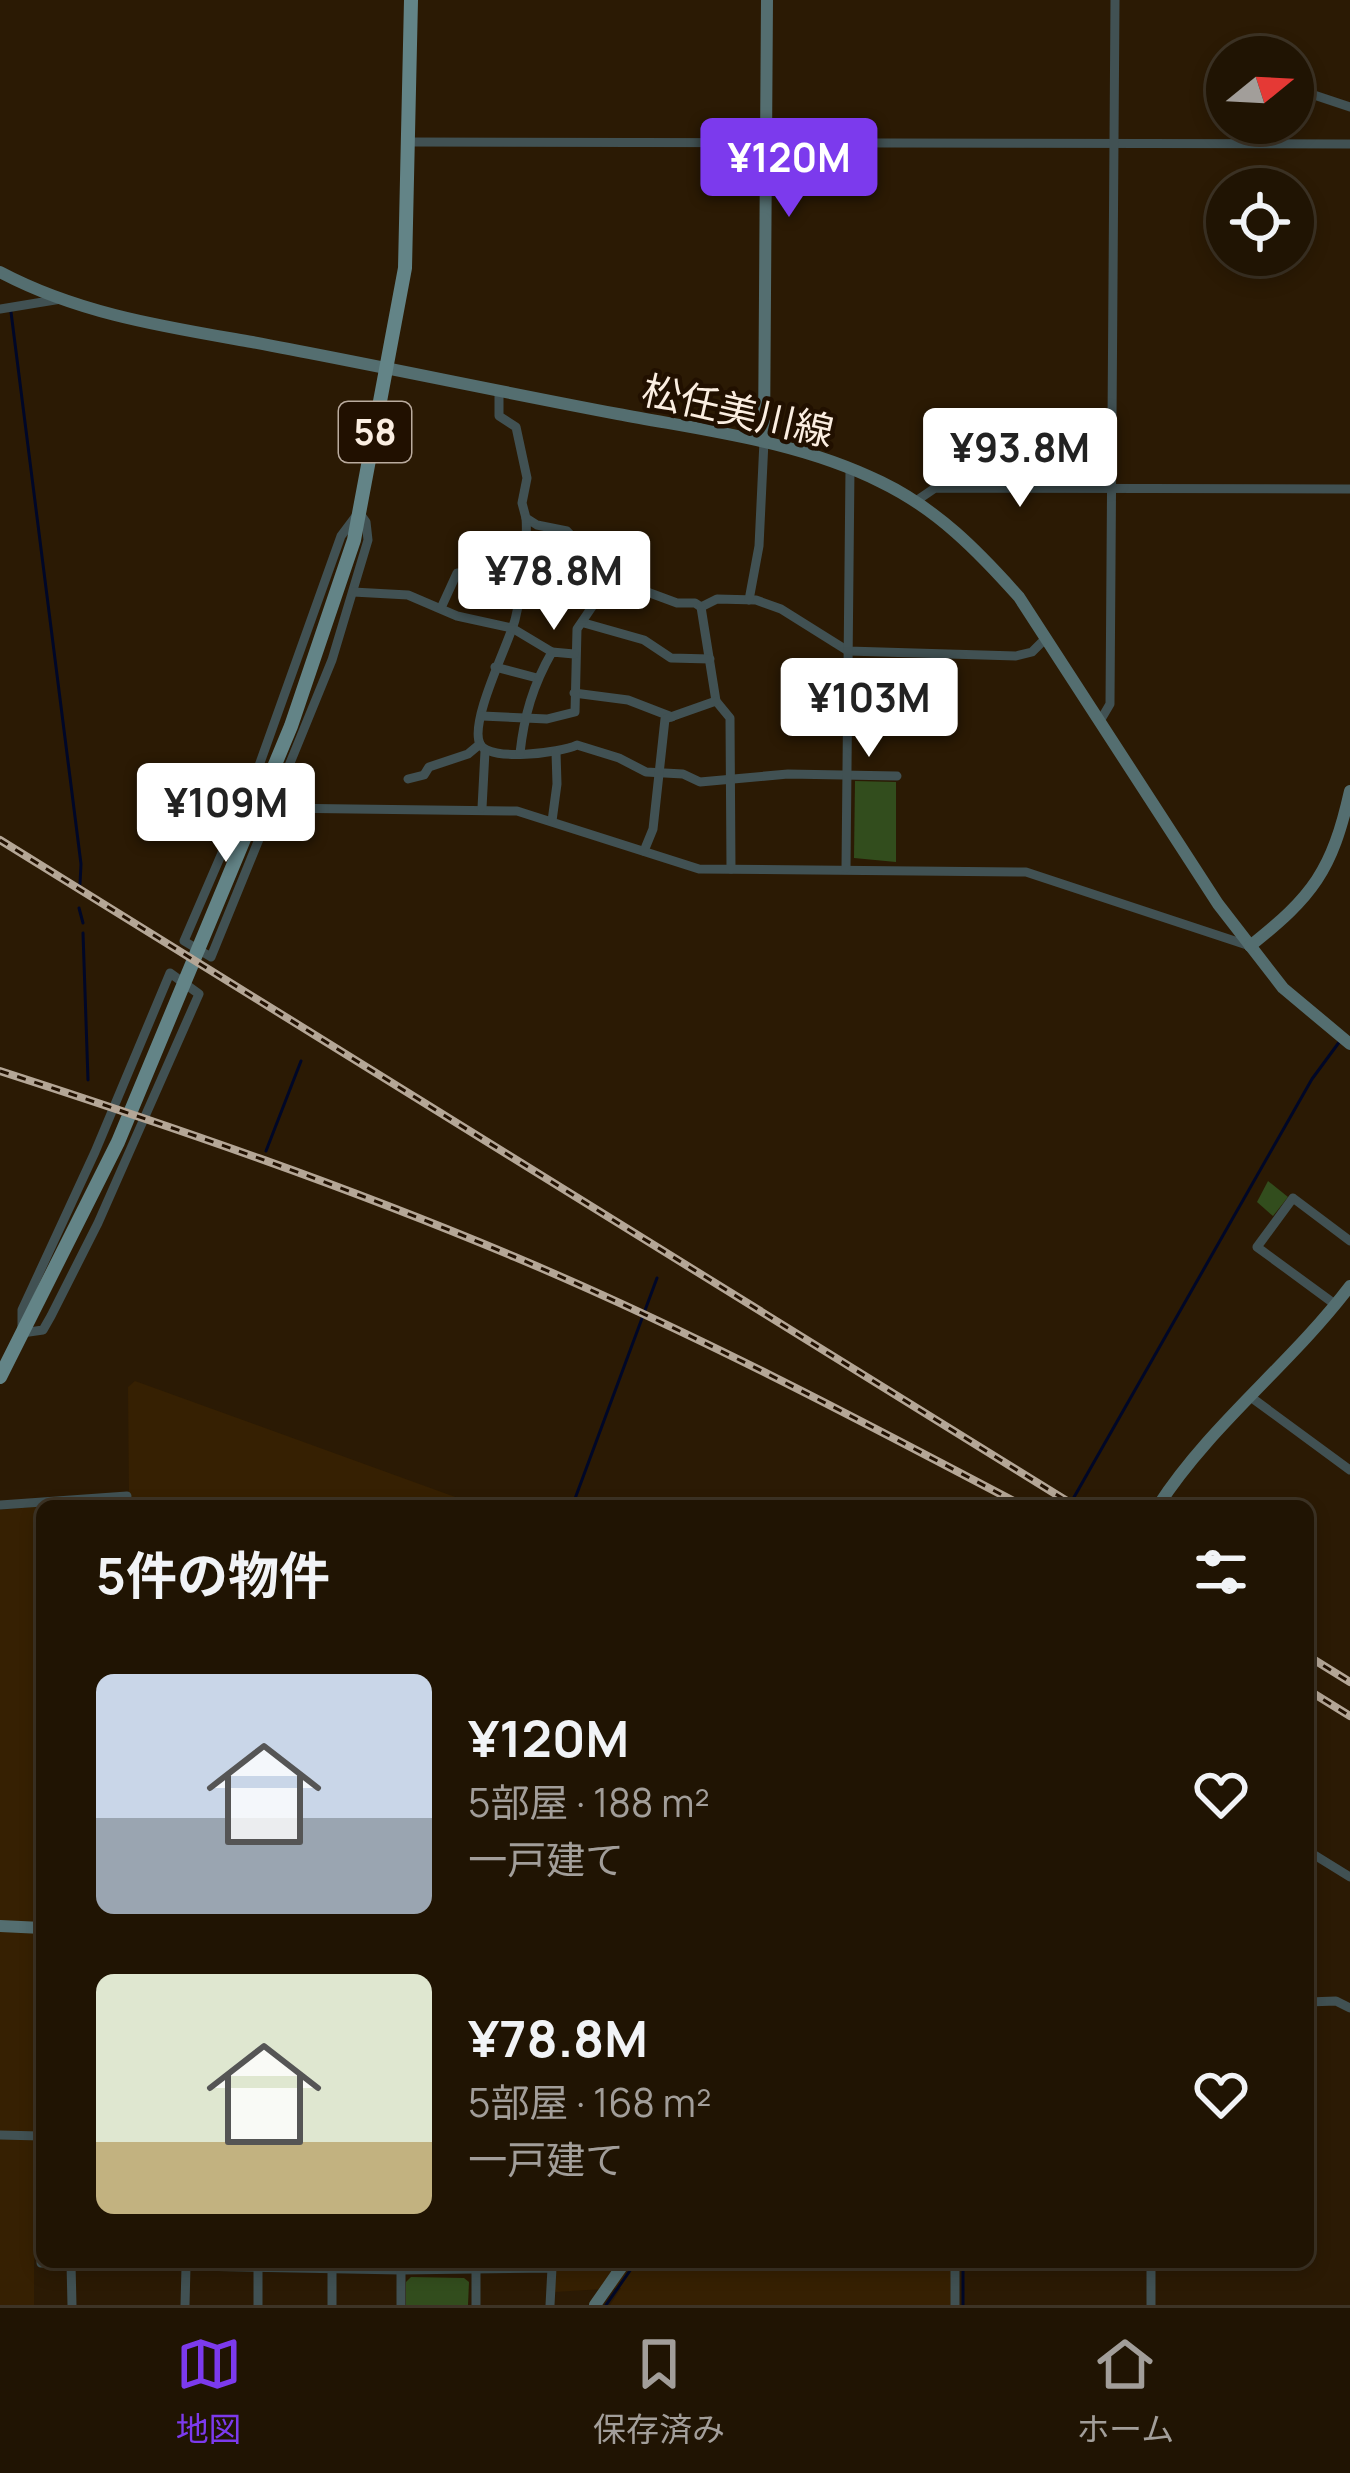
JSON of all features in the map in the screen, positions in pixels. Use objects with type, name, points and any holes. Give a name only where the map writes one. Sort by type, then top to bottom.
[{"type":"main road","name":"58","points":[[0,1377],[118,1142],[244,845],[291,726],[354,540],[405,268],[411,0]]},
{"type":"main road","points":[[764,441],[767,0]]},
{"type":"main road","name":"松任美川線","points":[[0,272],[61,299],[126,319],[764,441],[850,468],[916,501],[980,553],[1019,597],[1218,904],[1283,988],[1345,1040]]},
{"type":"main road","points":[[1250,946],[1318,882],[1342,828],[1350,791]]},
{"type":"main road","points":[[1162,1500],[1180,1472],[1350,1286]]},
{"type":"main road","points":[[0,1926],[36,1928]]},
{"type":"main road","points":[[595,2305],[621,2268]]},
{"type":"street","points":[[1100,721],[1110,704],[1115,0]]},
{"type":"street","points":[[1314,95],[1350,107]]},
{"type":"street","points":[[410,142],[1350,144]]},
{"type":"street","points":[[0,309],[61,299]]},
{"type":"street","points":[[499,390],[499,416],[516,427],[523,456],[526,518],[521,588],[482,716],[478,738],[483,747],[492,755],[556,752],[577,746],[620,758],[646,772],[683,773],[700,782],[788,774],[897,776]]},
{"type":"street","points":[[749,600],[759,546],[764,441]]},
{"type":"street","points":[[846,868],[850,468]]},
{"type":"street","points":[[916,501],[935,488],[1350,489]]},
{"type":"street","points":[[359,512],[366,522],[368,540],[332,660],[212,957],[184,941],[264,754],[341,536],[359,512]]},
{"type":"street","points":[[526,518],[567,531],[613,576],[676,603],[701,607],[717,599],[749,600],[782,609],[848,651],[1016,656],[1032,652],[1046,638]]},
{"type":"street","points":[[441,608],[457,573],[521,572],[562,580],[566,593],[573,596],[600,597]]},
{"type":"street","points":[[482,716],[547,719],[575,712],[577,628],[613,576]]},
{"type":"street","points":[[353,592],[408,595],[457,616],[512,628],[552,652],[574,654]]},
{"type":"street","points":[[701,607],[716,701],[730,718],[730,869]]},
{"type":"street","points":[[584,623],[644,640],[671,658],[710,659]]},
{"type":"street","points":[[520,753],[524,717],[552,652]]},
{"type":"street","points":[[495,667],[537,678]]},
{"type":"street","points":[[574,693],[628,700],[671,717]]},
{"type":"street","points":[[644,851],[653,829],[665,719],[716,701]]},
{"type":"street","points":[[482,808],[483,747]]},
{"type":"street","points":[[408,778],[424,776],[429,767],[483,747]]},
{"type":"street","points":[[552,821],[556,752]]},
{"type":"street","points":[[275,808],[517,811],[699,869],[1026,872],[1250,946]]},
{"type":"street","points":[[170,973],[199,994],[51,1316],[43,1330],[22,1333],[22,1310],[170,973]]},
{"type":"street","points":[[1336,1305],[1257,1247],[1293,1198],[1350,1241]]},
{"type":"street","points":[[1252,1398],[1350,1470]]},
{"type":"street","points":[[71,1500],[127,1496]]},
{"type":"street","points":[[0,1505],[36,1502]]},
{"type":"street","points":[[1314,1855],[1350,1877]]},
{"type":"street","points":[[1314,2002],[1336,2001],[1350,2008]]},
{"type":"street","points":[[0,2135],[36,2136]]},
{"type":"street","points":[[71,2268],[72,2305]]},
{"type":"street","points":[[185,2305],[186,2268]]},
{"type":"street","points":[[258,2268],[258,2305]]},
{"type":"street","points":[[332,2268],[332,2305]]},
{"type":"street","points":[[355,2268],[552,2268],[550,2305]]},
{"type":"street","points":[[476,2268],[476,2305]]},
{"type":"street","points":[[955,2268],[955,2305]]},
{"type":"street","points":[[1151,2268],[1151,2305]]},
{"type":"street","points":[[401,2270],[401,2305]]},
{"type":"shaded area","points":[[135,1381],[463,1500],[108,1500],[129,1498],[128,1387]]},
{"type":"shaded area","points":[[36,1507],[34,2305],[0,2305],[0,1510]]},
{"type":"shaded area","points":[[556,2268],[951,2268],[951,2305],[610,2305],[621,2288],[554,2292]]},
{"type":"green space","points":[[855,781],[896,782],[896,862],[854,858]]},
{"type":"green space","points":[[1268,1181],[1288,1197],[1273,1216],[1257,1202]]},
{"type":"green space","points":[[411,2277],[464,2278],[469,2282],[468,2305],[406,2305],[406,2282]]},
{"type":"waterway","points":[[11,312],[80,884]]},
{"type":"waterway","points":[[79,908],[83,923]]},
{"type":"waterway","points":[[83,933],[88,1080]]},
{"type":"waterway","points":[[1072,1500],[1312,1079],[1340,1041]]},
{"type":"waterway","points":[[266,1151],[301,1061]]},
{"type":"waterway","points":[[574,1500],[657,1278]]},
{"type":"waterway","points":[[606,2305],[632,2268]]},
{"type":"waterway","points":[[963,2268],[963,2305]]},
{"type":"railway","points":[[0,840],[1065,1500]]},
{"type":"railway","points":[[0,1071],[259,1158],[515,1257],[708,1345],[1011,1500]]},
{"type":"railway","points":[[1314,1660],[1350,1682]]},
{"type":"railway","points":[[1314,1694],[1350,1716]]}]
